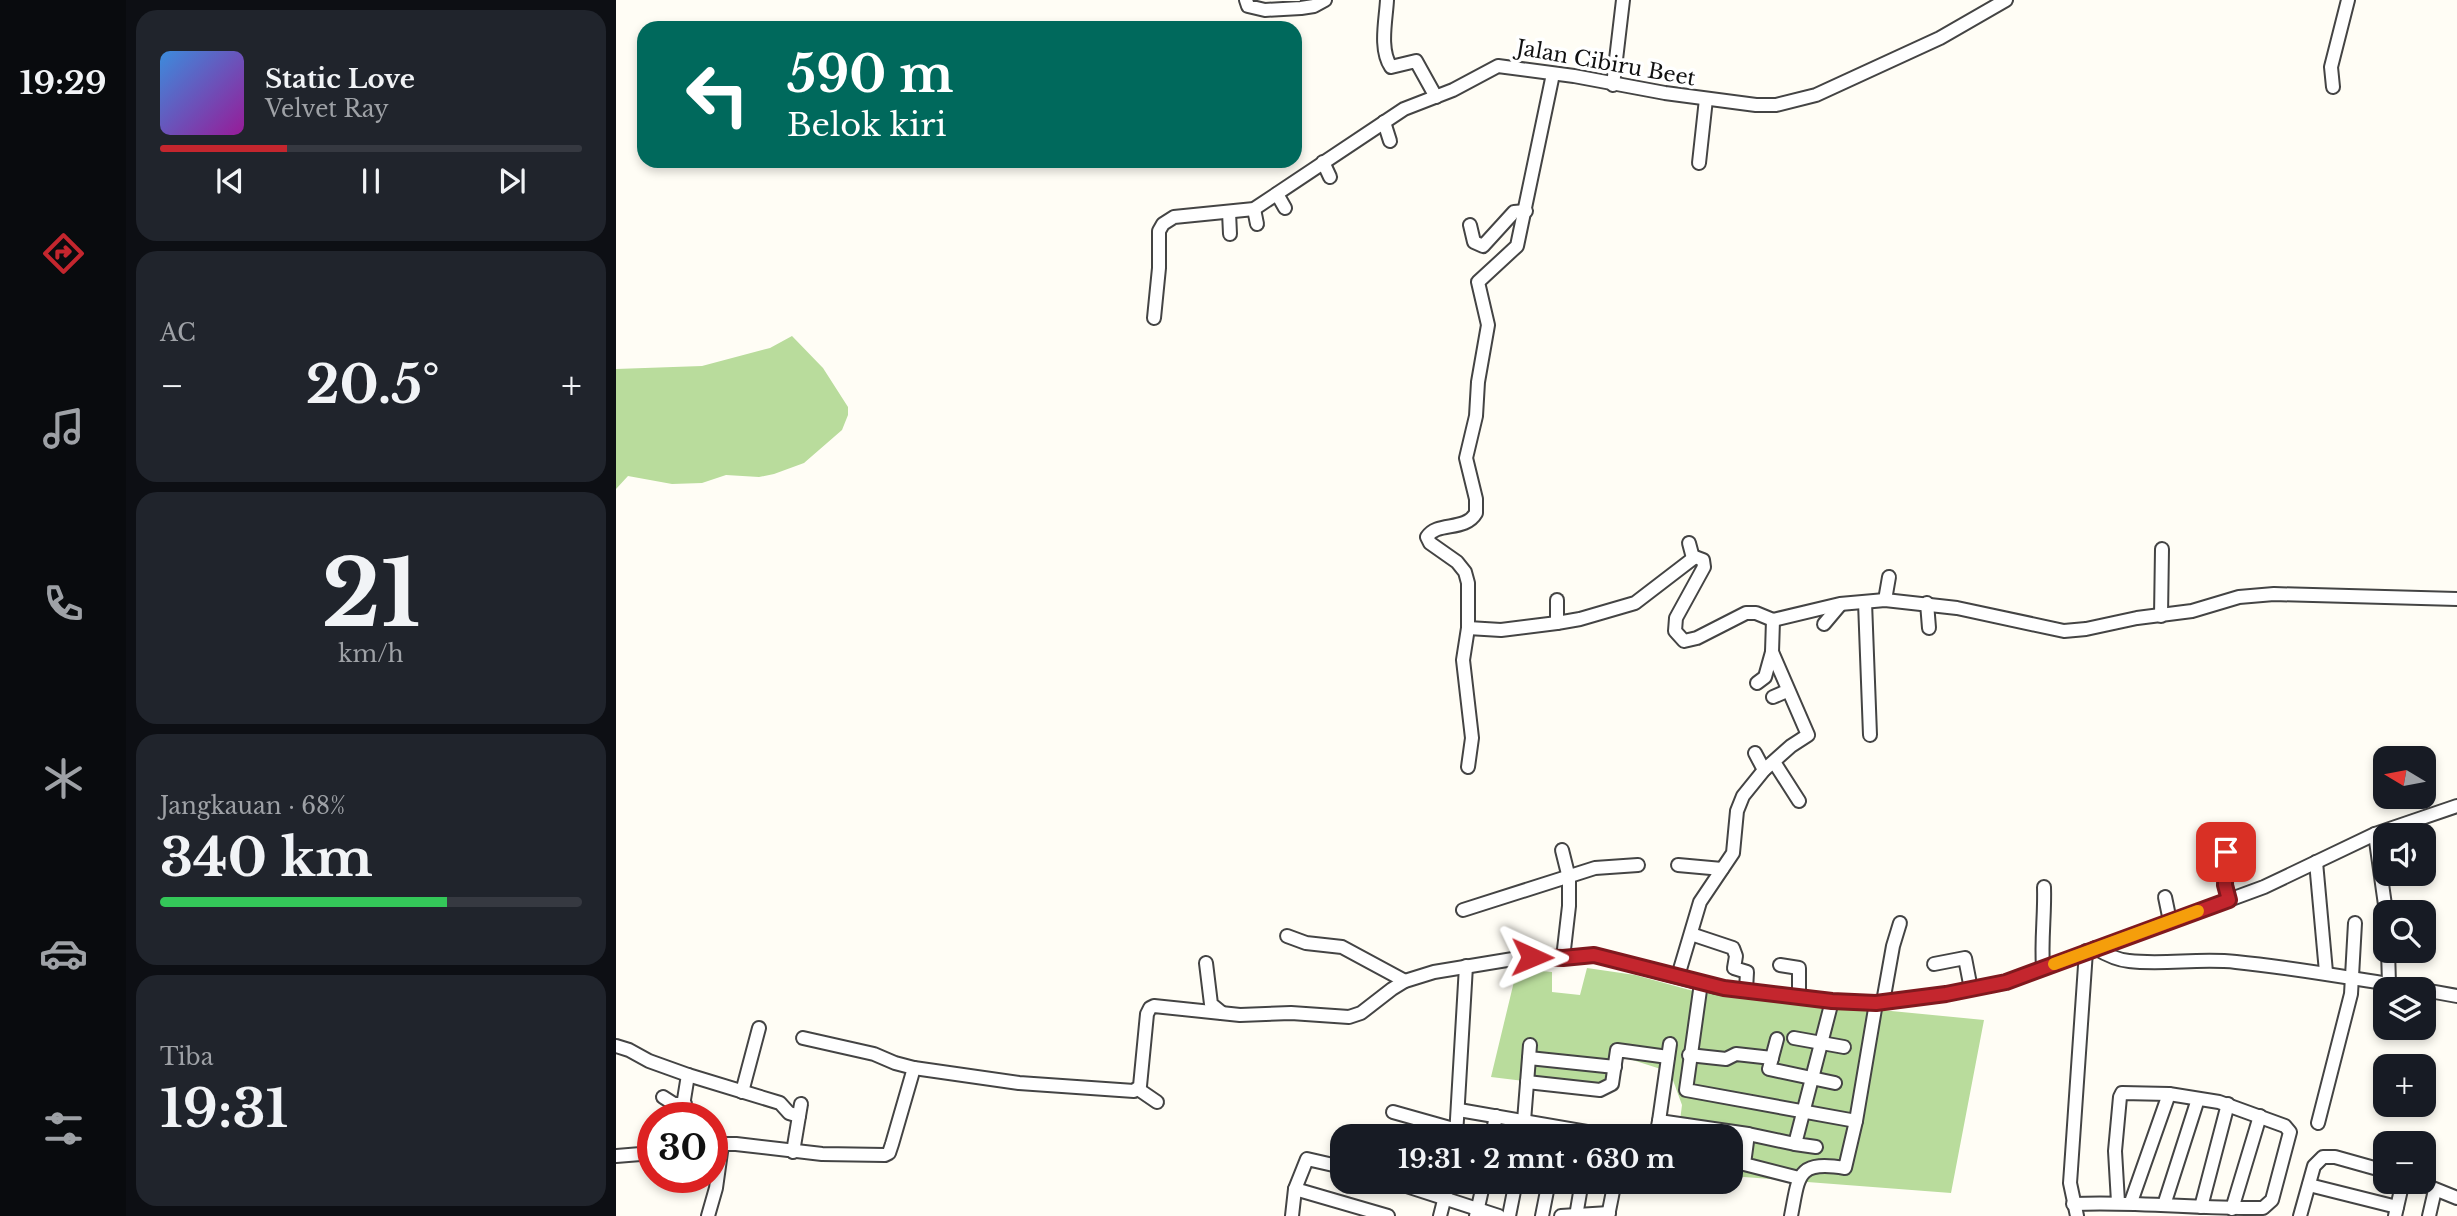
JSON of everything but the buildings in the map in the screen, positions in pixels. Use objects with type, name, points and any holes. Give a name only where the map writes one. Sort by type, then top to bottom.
[{"type":"street","points":[[1246,0],[1248,6],[1265,10],[1314,6],[1325,0]]},
{"type":"street","points":[[1387,0],[1385,45],[1388,63],[1391,66],[1416,61],[1436,97]]},
{"type":"street","points":[[1613,85],[1623,0]]},
{"type":"street","name":"Jalan Cibiru Beet","points":[[1154,318],[1159,232],[1163,224],[1174,217],[1254,209],[1404,109],[1436,97],[1501,65],[1706,99],[1776,105],[1797,102],[1816,95],[1941,38],[2006,0]]},
{"type":"street","points":[[2333,87],[2331,67],[2348,0]]},
{"type":"street","points":[[1468,767],[1472,738],[1463,660],[1468,628],[1468,583],[1465,572],[1457,562],[1430,543],[1427,537],[1432,531],[1466,523],[1476,513],[1476,499],[1466,458],[1476,416],[1478,382],[1488,325],[1478,282],[1517,246],[1527,211],[1553,74]]},
{"type":"street","points":[[1699,163],[1706,99]]},
{"type":"street","points":[[1384,122],[1390,141]]},
{"type":"street","points":[[1323,162],[1330,177]]},
{"type":"street","points":[[1277,194],[1285,208]]},
{"type":"street","points":[[1254,209],[1257,224]]},
{"type":"street","points":[[1470,225],[1474,242],[1483,246],[1514,212],[1527,211]]},
{"type":"street","points":[[1229,212],[1230,234]]},
{"type":"street","points":[[1689,543],[1693,558]]},
{"type":"street","points":[[2161,616],[2162,549]]},
{"type":"street","points":[[1468,628],[1501,629],[1556,624],[1580,620],[1635,603],[1693,558],[1703,560],[1704,567],[1675,618],[1675,631],[1679,638],[1689,641],[1746,613],[1756,613],[1773,621],[1840,604],[1885,600],[1927,603],[2064,631],[2192,611],[2239,597],[2274,594],[2457,599]]},
{"type":"street","points":[[1885,600],[1889,577]]},
{"type":"street","points":[[1556,624],[1557,600]]},
{"type":"street","points":[[1865,602],[1870,735]]},
{"type":"street","points":[[1927,603],[1929,628]]},
{"type":"street","points":[[1824,624],[1840,604]]},
{"type":"street","points":[[1757,683],[1765,677],[1772,652],[1773,621]]},
{"type":"street","points":[[1678,976],[1700,902],[1733,853],[1737,811],[1744,796],[1769,766],[1808,735],[1772,652]]},
{"type":"street","points":[[1773,697],[1787,691]]},
{"type":"street","points":[[1755,753],[1799,801]]},
{"type":"street","points":[[2407,823],[2457,806]]},
{"type":"street","points":[[1138,1088],[1147,1017],[1150,1008],[1154,1006],[1240,1016],[1316,1014],[1349,1017],[1361,1013],[1405,981],[1434,972],[1519,958],[1594,955],[1701,983],[1832,1001],[1880,1003],[2006,982],[2287,877],[2373,835]]},
{"type":"street","points":[[1562,850],[1569,878],[1563,958]]},
{"type":"street","points":[[2226,852],[2225,885],[2229,900]]},
{"type":"street","points":[[2316,862],[2326,972]]},
{"type":"street","points":[[1463,910],[1595,868],[1638,865]]},
{"type":"street","points":[[1678,865],[1722,869]]},
{"type":"street","points":[[2043,968],[2041,940],[2045,909],[2044,887]]},
{"type":"street","points":[[2165,897],[2170,921]]},
{"type":"street","points":[[1791,1216],[1799,1178],[1805,1171],[1830,1166],[1845,1168],[1900,923]]},
{"type":"street","points":[[2318,1123],[2354,978],[2355,923]]},
{"type":"street","points":[[1691,934],[1733,948],[1736,956],[1734,968],[1747,972],[1746,990]]},
{"type":"street","points":[[1287,936],[1306,943],[1349,950],[1405,981]]},
{"type":"street","points":[[2090,950],[2130,961],[2204,960],[2326,972],[2373,981]]},
{"type":"street","points":[[2090,950],[2072,1141],[2070,1183],[2075,1210],[2124,1202],[2232,1209],[2263,1208],[2272,1200],[2290,1132],[2285,1126],[2228,1104],[2169,1094],[2126,1092],[2120,1097],[2115,1151],[2124,1202]]},
{"type":"street","points":[[1934,964],[1965,958],[1971,989]]},
{"type":"street","points":[[1206,963],[1212,1004],[1222,1013]]},
{"type":"street","points":[[1780,965],[1799,968],[1799,996]]},
{"type":"street","points":[[1458,1124],[1466,966]]},
{"type":"street","points":[[1701,983],[1686,1090],[1856,1121]]},
{"type":"street","points":[[2436,992],[2457,996]]},
{"type":"street","points":[[1795,1144],[1832,1001]]},
{"type":"street","points":[[742,1092],[759,1028]]},
{"type":"street","points":[[803,1038],[874,1054],[914,1068],[1072,1088],[1129,1091],[1138,1088]]},
{"type":"street","points":[[1794,1038],[1844,1047]]},
{"type":"street","points":[[1777,1039],[1769,1069],[1835,1083]]},
{"type":"street","points":[[616,1045],[688,1075],[780,1103],[789,1113],[800,1110],[793,1152]]},
{"type":"street","points":[[1527,1082],[1600,1090],[1612,1084],[1617,1050],[1668,1053],[1689,1058],[1726,1059],[1735,1054],[1772,1058]]},
{"type":"street","points":[[1526,1122],[1530,1051],[1615,1067]]},
{"type":"street","points":[[1658,1124],[1668,1053]]},
{"type":"street","points":[[728,1144],[793,1152],[888,1154],[914,1068]]},
{"type":"street","points":[[685,1102],[688,1075]]},
{"type":"street","points":[[1138,1088],[1157,1102]]},
{"type":"street","points":[[2124,1202],[2169,1094]]},
{"type":"street","points":[[663,1097],[671,1102]]},
{"type":"street","points":[[2164,1205],[2198,1099]]},
{"type":"street","points":[[2201,1207],[2228,1104]]},
{"type":"street","points":[[1459,1110],[1533,1124]]},
{"type":"street","points":[[1393,1112],[1430,1124]]},
{"type":"street","points":[[1494,1124],[1496,1116]]},
{"type":"street","points":[[2232,1209],[2260,1116]]},
{"type":"street","points":[[1659,1121],[1748,1133],[1816,1147]]},
{"type":"street","points":[[1748,1133],[1744,1164],[1799,1178]]},
{"type":"street","points":[[616,1156],[637,1154]]},
{"type":"street","points":[[2302,1216],[2317,1162],[2329,1156],[2373,1168]]},
{"type":"street","points":[[1292,1216],[1295,1189],[1308,1158],[1330,1164]]},
{"type":"street","points":[[2309,1185],[2396,1212],[2400,1194]]},
{"type":"street","points":[[1295,1189],[1388,1216]]},
{"type":"street","points":[[2436,1190],[2457,1198]]},
{"type":"street","points":[[708,1216],[715,1193]]},
{"type":"street","points":[[1432,1194],[1477,1213],[1499,1216]]},
{"type":"street","points":[[1440,1216],[1446,1194]]},
{"type":"street","points":[[1477,1213],[1481,1194]]},
{"type":"street","points":[[1509,1216],[1513,1194]]},
{"type":"street","points":[[1542,1216],[1546,1194]]},
{"type":"street","points":[[1576,1215],[1580,1194]]},
{"type":"street","points":[[1561,1216],[1609,1214],[1613,1194]]},
{"type":"street","points":[[2429,1216],[2434,1194]]},
{"type":"green space","points":[[792,336],[823,368],[848,407],[842,430],[804,463],[774,474],[759,477],[726,475],[702,483],[672,484],[628,476],[616,489],[616,369],[702,366],[770,348]]},
{"type":"green space","points":[[1587,968],[1635,975],[1697,992],[1984,1020],[1951,1193],[1743,1177],[1743,1124],[1680,1124],[1682,1105],[1670,1072],[1617,1055],[1608,1091],[1491,1077],[1517,969],[1552,972],[1552,992],[1580,995]]},
{"type":"slow traffic","points":[[2054,964],[2198,911]]},
{"type":"route","points":[[1532,957],[1594,955],[1716,987],[1832,1001],[1876,1003],[1946,994],[2006,982],[2229,900],[2225,885],[2226,852]]}]
